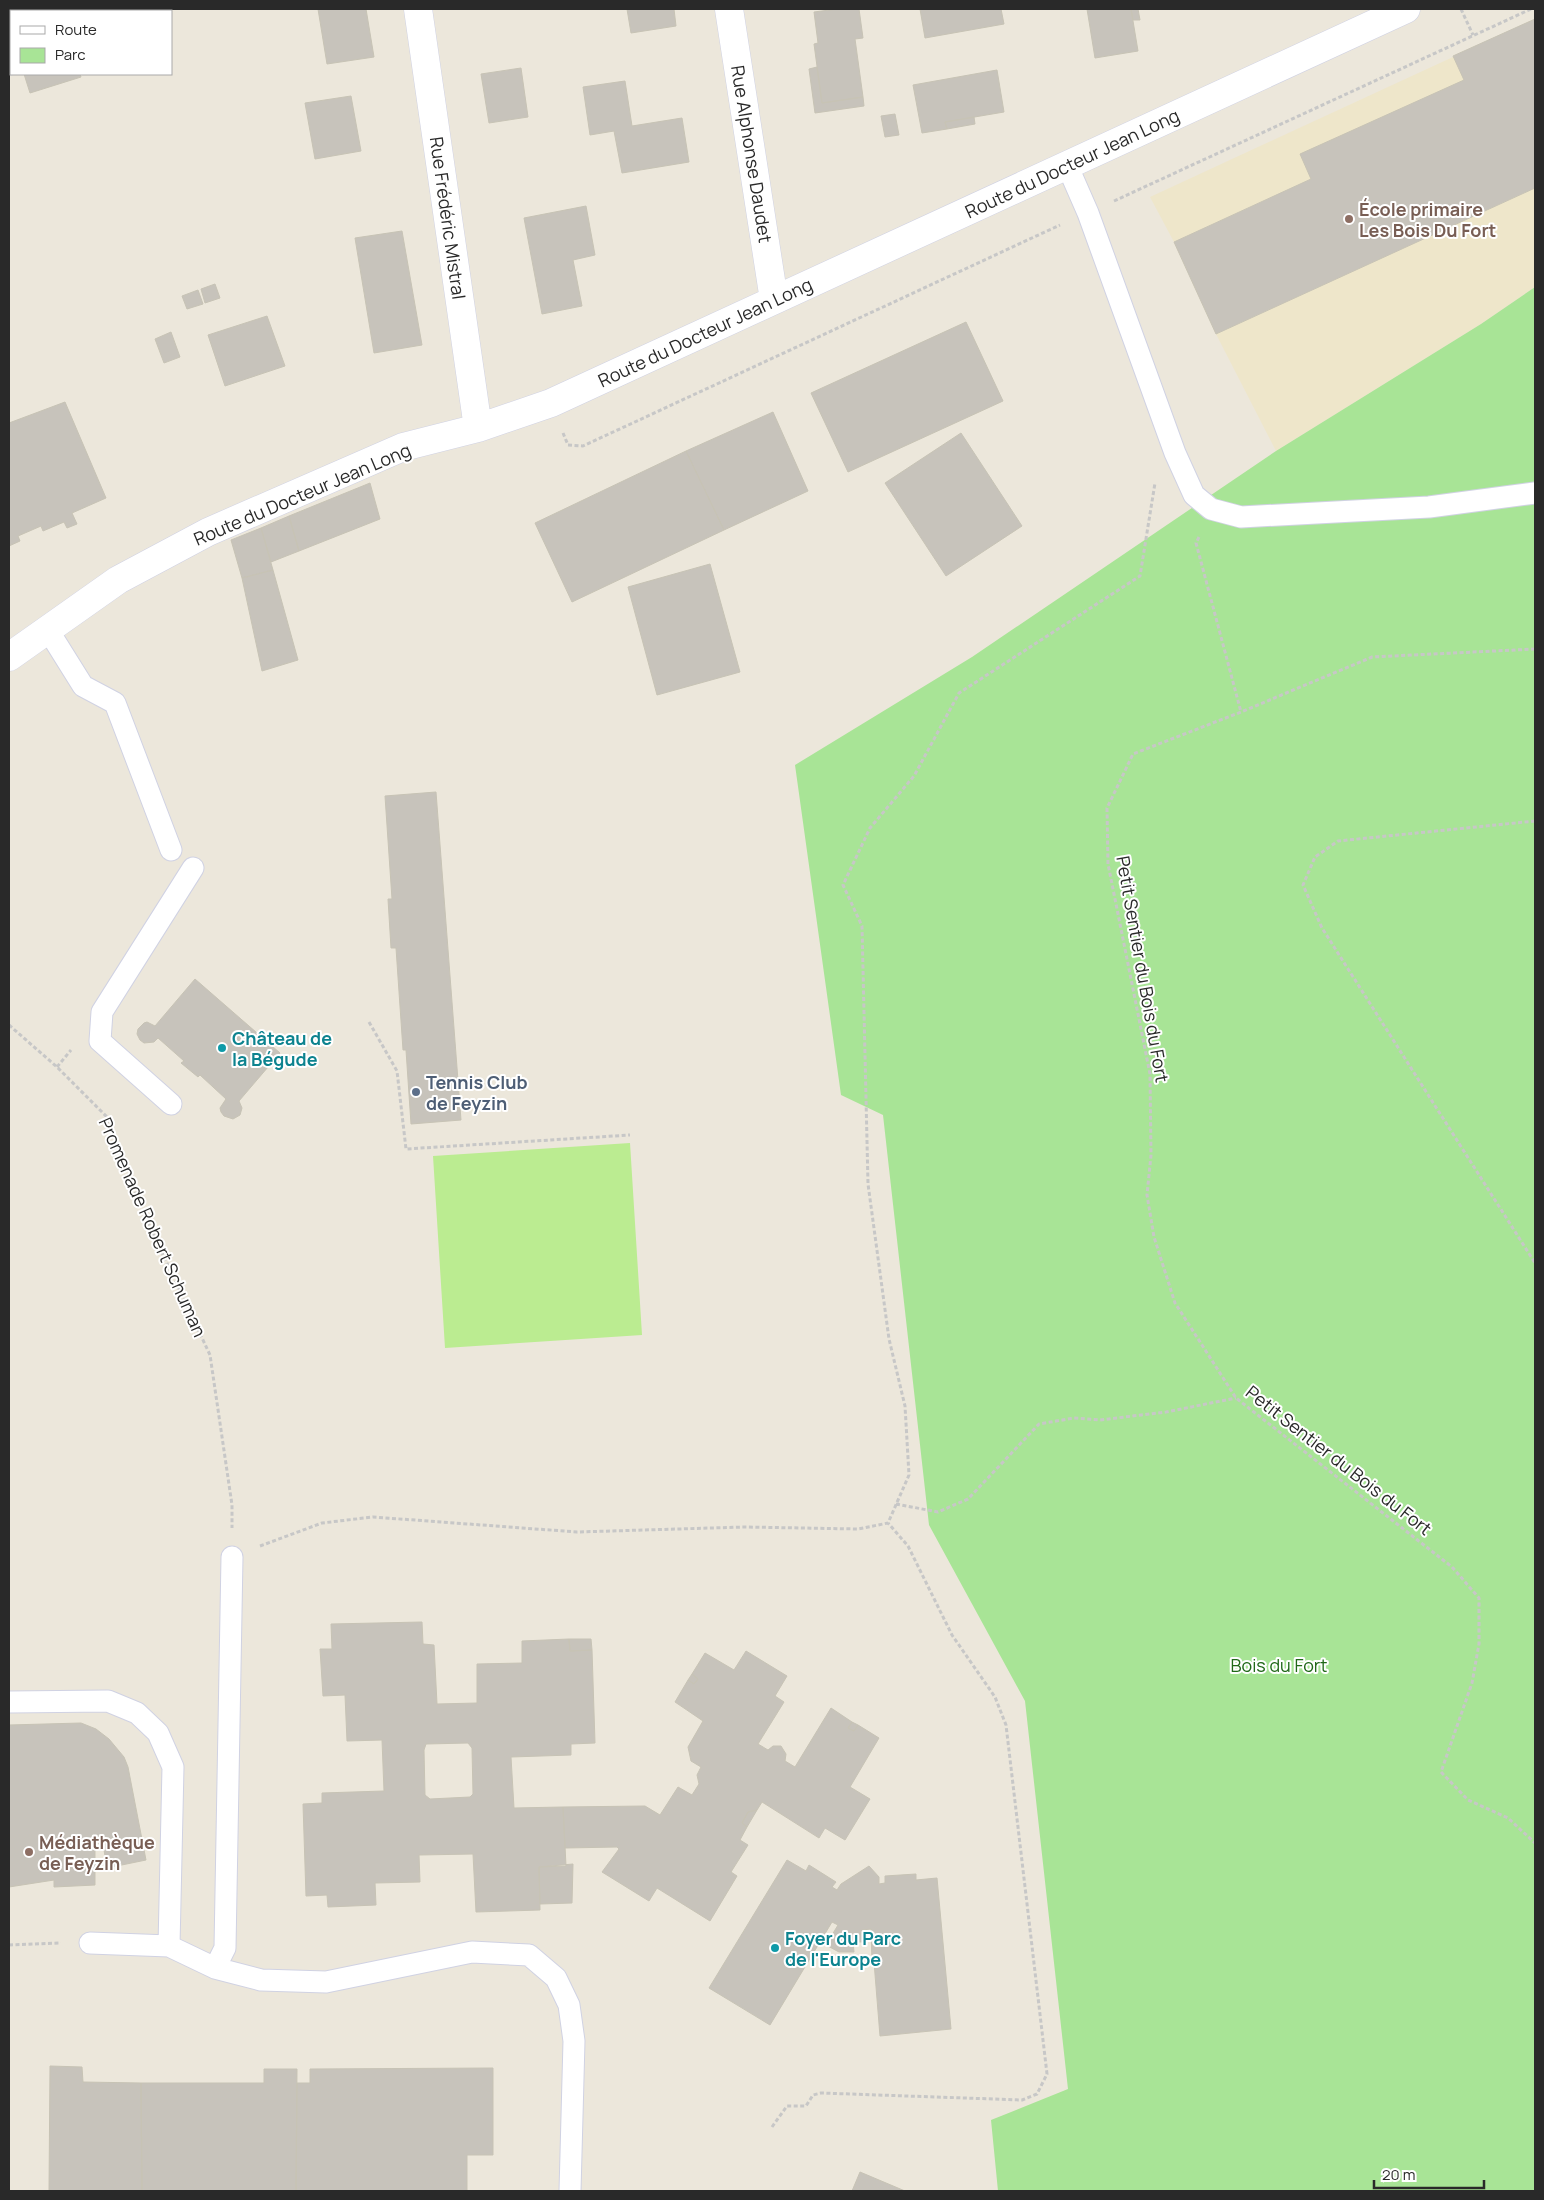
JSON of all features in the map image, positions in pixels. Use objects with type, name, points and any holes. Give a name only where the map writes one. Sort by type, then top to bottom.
[{"type":"street","name":"Rue Frédéric Mistral","points":[[418,9],[478,428]]},
{"type":"street","name":"Rue Alphonse Daudet","points":[[730,9],[774,300]]},
{"type":"street","name":"Route du Docteur Jean Long","points":[[9,657],[118,580],[208,532],[403,447],[478,428],[551,403],[1406,9]]},
{"type":"lane","points":[[1067,165],[1088,214],[1175,453],[1194,495],[1211,509],[1241,517],[1428,508],[1535,493]]},
{"type":"lane","points":[[48,630],[83,686],[115,703],[171,850]]},
{"type":"lane","points":[[171,1104],[100,1041],[102,1012],[193,868]]},
{"type":"lane","points":[[215,1968],[225,1948],[232,1557]]},
{"type":"lane","points":[[9,1702],[108,1701],[137,1714],[158,1733],[173,1767],[169,1946]]},
{"type":"lane","points":[[90,1943],[169,1946],[215,1968],[261,1980],[326,1982],[472,1952],[529,1955],[556,1978],[569,2005],[574,2041],[570,2191]]},
{"type":"path","points":[[1461,9],[1473,35]]},
{"type":"path","points":[[551,403],[568,445],[583,446],[1531,9]]},
{"type":"path","points":[[888,1523],[909,1476],[904,1406],[889,1339],[868,1184],[862,926],[843,885],[870,828],[914,776],[959,693],[1140,576],[1157,476],[1175,453]]},
{"type":"path","points":[[1211,509],[1196,544],[1241,712]]},
{"type":"path","name":"Petit Sentier du Bois du Fort","points":[[1535,649],[1372,658],[1133,754],[1107,808],[1108,864],[1150,1074],[1152,1155],[1147,1195],[1154,1237],[1175,1303],[1236,1398],[1452,1567],[1479,1598],[1479,1644],[1472,1683],[1441,1772],[1468,1800],[1508,1818],[1535,1843]]},
{"type":"path","points":[[1535,821],[1338,841],[1315,856],[1303,885],[1322,928],[1535,1263]]},
{"type":"path","points":[[369,1022],[398,1071],[406,1149],[630,1134]]},
{"type":"path","name":"Promenade Robert Schuman","points":[[9,1025],[57,1067],[108,1118],[142,1210],[210,1355],[232,1505],[232,1557]]},
{"type":"path","points":[[896,1504],[938,1512],[968,1499],[1039,1424],[1074,1418],[1100,1420],[1166,1412],[1236,1398]]},
{"type":"path","points":[[232,1557],[322,1523],[373,1517],[576,1532],[745,1527],[858,1529],[888,1523]]},
{"type":"path","points":[[772,2127],[787,2106],[806,2106],[813,2096],[821,2093],[1022,2100],[1037,2094],[1046,2074],[1006,1725],[995,1698],[952,1634],[908,1546],[888,1523]]},
{"type":"path","points":[[9,1945],[90,1943]]},
{"type":"shaded area","name":"École primaire Les Bois Du Fort","points":[[1535,19],[1535,287],[1481,324],[1276,451],[1216,334],[1174,242],[1150,197]]},
{"type":"green space","name":"Bois du Fort","points":[[1535,287],[1535,2191],[998,2191],[991,2120],[1068,2089],[1025,1701],[929,1525],[883,1115],[841,1095],[795,765],[972,657],[1276,451],[1481,324]]},
{"type":"green space","points":[[630,1143],[642,1335],[445,1348],[433,1156]]},
{"type":"building","points":[[318,9],[366,9],[374,57],[327,64]]},
{"type":"building","points":[[627,9],[674,9],[676,26],[631,33]]},
{"type":"building","points":[[859,9],[863,38],[855,39],[863,97],[822,103],[814,44],[818,43],[814,12]]},
{"type":"building","points":[[920,9],[1001,9],[1004,24],[925,38]]},
{"type":"building","points":[[1087,9],[1131,9],[1138,51],[1095,58]]},
{"type":"building","points":[[1131,9],[1138,9],[1140,20],[1133,20]]},
{"type":"building","points":[[1535,19],[1535,188],[1216,334],[1174,242],[1311,179],[1300,154],[1464,80],[1453,56]]},
{"type":"building","points":[[817,67],[822,103],[863,97],[864,106],[815,113],[809,69]]},
{"type":"building","points":[[521,68],[528,117],[489,123],[481,74]]},
{"type":"building","points":[[997,70],[1004,112],[945,122],[947,129],[922,133],[913,85]]},
{"type":"building","points":[[24,75],[80,75],[81,77],[30,93]]},
{"type":"building","points":[[625,81],[632,126],[682,118],[689,162],[622,173],[614,131],[590,135],[583,87]]},
{"type":"building","points":[[351,96],[361,151],[315,159],[305,103]]},
{"type":"building","points":[[895,114],[899,135],[885,137],[881,116]]},
{"type":"building","points":[[974,117],[975,124],[947,129],[945,122]]},
{"type":"building","points":[[586,206],[595,255],[573,260],[582,306],[542,314],[524,218]]},
{"type":"building","points":[[402,231],[422,345],[374,353],[355,238]]},
{"type":"building","points":[[215,284],[220,298],[205,303],[201,289]]},
{"type":"building","points":[[198,290],[203,304],[187,309],[182,296]]},
{"type":"building","points":[[267,316],[285,366],[225,386],[208,335]]},
{"type":"building","points":[[966,322],[1003,401],[848,472],[811,393]]},
{"type":"building","points":[[171,332],[180,357],[164,363],[155,339]]},
{"type":"building","points":[[65,402],[106,498],[72,513],[77,524],[67,528],[64,522],[43,531],[41,526],[18,536],[20,541],[9,546],[9,423]]},
{"type":"building","points":[[773,412],[808,491],[724,530],[686,451]]},
{"type":"building","points":[[961,433],[1022,526],[946,576],[885,483]]},
{"type":"building","points":[[686,451],[724,530],[572,602],[535,523]]},
{"type":"building","points":[[370,483],[380,519],[299,551],[289,516]]},
{"type":"building","points":[[289,516],[299,551],[271,562],[261,528]]},
{"type":"building","points":[[261,528],[273,570],[242,578],[231,540]]},
{"type":"building","points":[[710,564],[740,672],[657,695],[628,587]]},
{"type":"building","points":[[273,570],[298,660],[262,671],[242,578]]},
{"type":"building","points":[[436,792],[461,1120],[411,1124],[406,1050],[403,1050],[396,948],[391,948],[388,899],[392,899],[385,796]]},
{"type":"building","name":"Château de la Bégude","points":[[195,979],[280,1053],[239,1101],[242,1108],[240,1115],[233,1119],[224,1116],[221,1112],[220,1108],[226,1099],[200,1075],[198,1077],[181,1063],[184,1061],[158,1038],[154,1042],[144,1043],[137,1034],[138,1029],[144,1023],[147,1022],[155,1026]]},
{"type":"building","points":[[422,1622],[423,1644],[434,1645],[437,1704],[477,1703],[477,1664],[522,1663],[522,1641],[569,1639],[570,1651],[592,1650],[595,1743],[571,1744],[571,1755],[511,1757],[514,1808],[563,1807],[566,1866],[539,1867],[540,1910],[476,1912],[473,1854],[419,1855],[420,1882],[375,1883],[376,1905],[328,1907],[327,1895],[306,1896],[303,1804],[322,1803],[322,1793],[384,1791],[382,1740],[347,1741],[345,1695],[323,1696],[320,1649],[332,1649],[331,1624]],"holes":[[[468,1743],[472,1748],[473,1794],[470,1797],[430,1799],[425,1795],[424,1750],[426,1744]]]},
{"type":"building","points":[[569,1639],[591,1639],[592,1650],[570,1651]]},
{"type":"building","points":[[746,1651],[787,1676],[775,1696],[784,1702],[758,1744],[768,1750],[773,1746],[781,1746],[786,1754],[785,1761],[795,1767],[831,1708],[852,1722],[848,1728],[854,1731],[858,1725],[879,1738],[850,1787],[870,1799],[845,1840],[825,1828],[819,1838],[762,1802],[757,1810],[748,1812],[742,1823],[747,1827],[740,1840],[748,1845],[731,1872],[737,1876],[710,1921],[657,1888],[649,1901],[602,1872],[619,1849],[617,1847],[565,1848],[563,1807],[645,1806],[660,1815],[678,1787],[692,1795],[699,1784],[697,1775],[701,1767],[691,1761],[688,1747],[703,1721],[675,1702],[688,1680],[694,1684],[698,1679],[692,1674],[705,1653],[734,1670]]},
{"type":"building","points":[[692,1674],[698,1679],[694,1684],[688,1680]]},
{"type":"building","points":[[852,1722],[858,1725],[854,1731],[848,1728]]},
{"type":"building","points":[[81,1723],[96,1729],[109,1739],[124,1757],[128,1767],[146,1860],[107,1868],[103,1844],[95,1843],[95,1885],[54,1887],[54,1880],[9,1887],[9,1725]]},
{"type":"building","points":[[757,1810],[747,1827],[742,1823],[748,1812]]},
{"type":"building","name":"Foyer du Parc de l'Europe","points":[[787,1860],[806,1871],[809,1865],[836,1882],[832,1887],[837,1890],[841,1884],[869,1866],[879,1877],[879,1884],[885,1883],[885,1876],[916,1874],[916,1880],[937,1878],[951,2029],[880,2036],[874,1962],[872,1962],[871,1929],[862,1930],[863,1942],[853,1942],[854,1952],[839,1952],[826,1945],[838,1925],[832,1922],[770,2025],[709,1988]]},
{"type":"building","points":[[573,1864],[572,1903],[540,1904],[539,1867]]},
{"type":"building","points":[[50,2066],[82,2067],[83,2082],[141,2083],[142,2191],[49,2191]]},
{"type":"building","points":[[493,2068],[493,2155],[467,2155],[467,2191],[296,2191],[297,2083],[310,2083],[310,2069]]},
{"type":"building","points":[[264,2069],[297,2069],[296,2191],[142,2191],[141,2083],[264,2083]]},
{"type":"building","points":[[860,2172],[905,2191],[852,2191]]},
{"type":"place","name":"École primaire Les Bois Du Fort","points":[[1349,219]]},
{"type":"place","name":"Château de la Bégude","points":[[222,1048]]},
{"type":"place","name":"Tennis Club de Feyzin","points":[[416,1092]]},
{"type":"place","name":"Médiathèque de Feyzin","points":[[29,1852]]},
{"type":"place","name":"Foyer du Parc de l'Europe","points":[[775,1948]]}]
